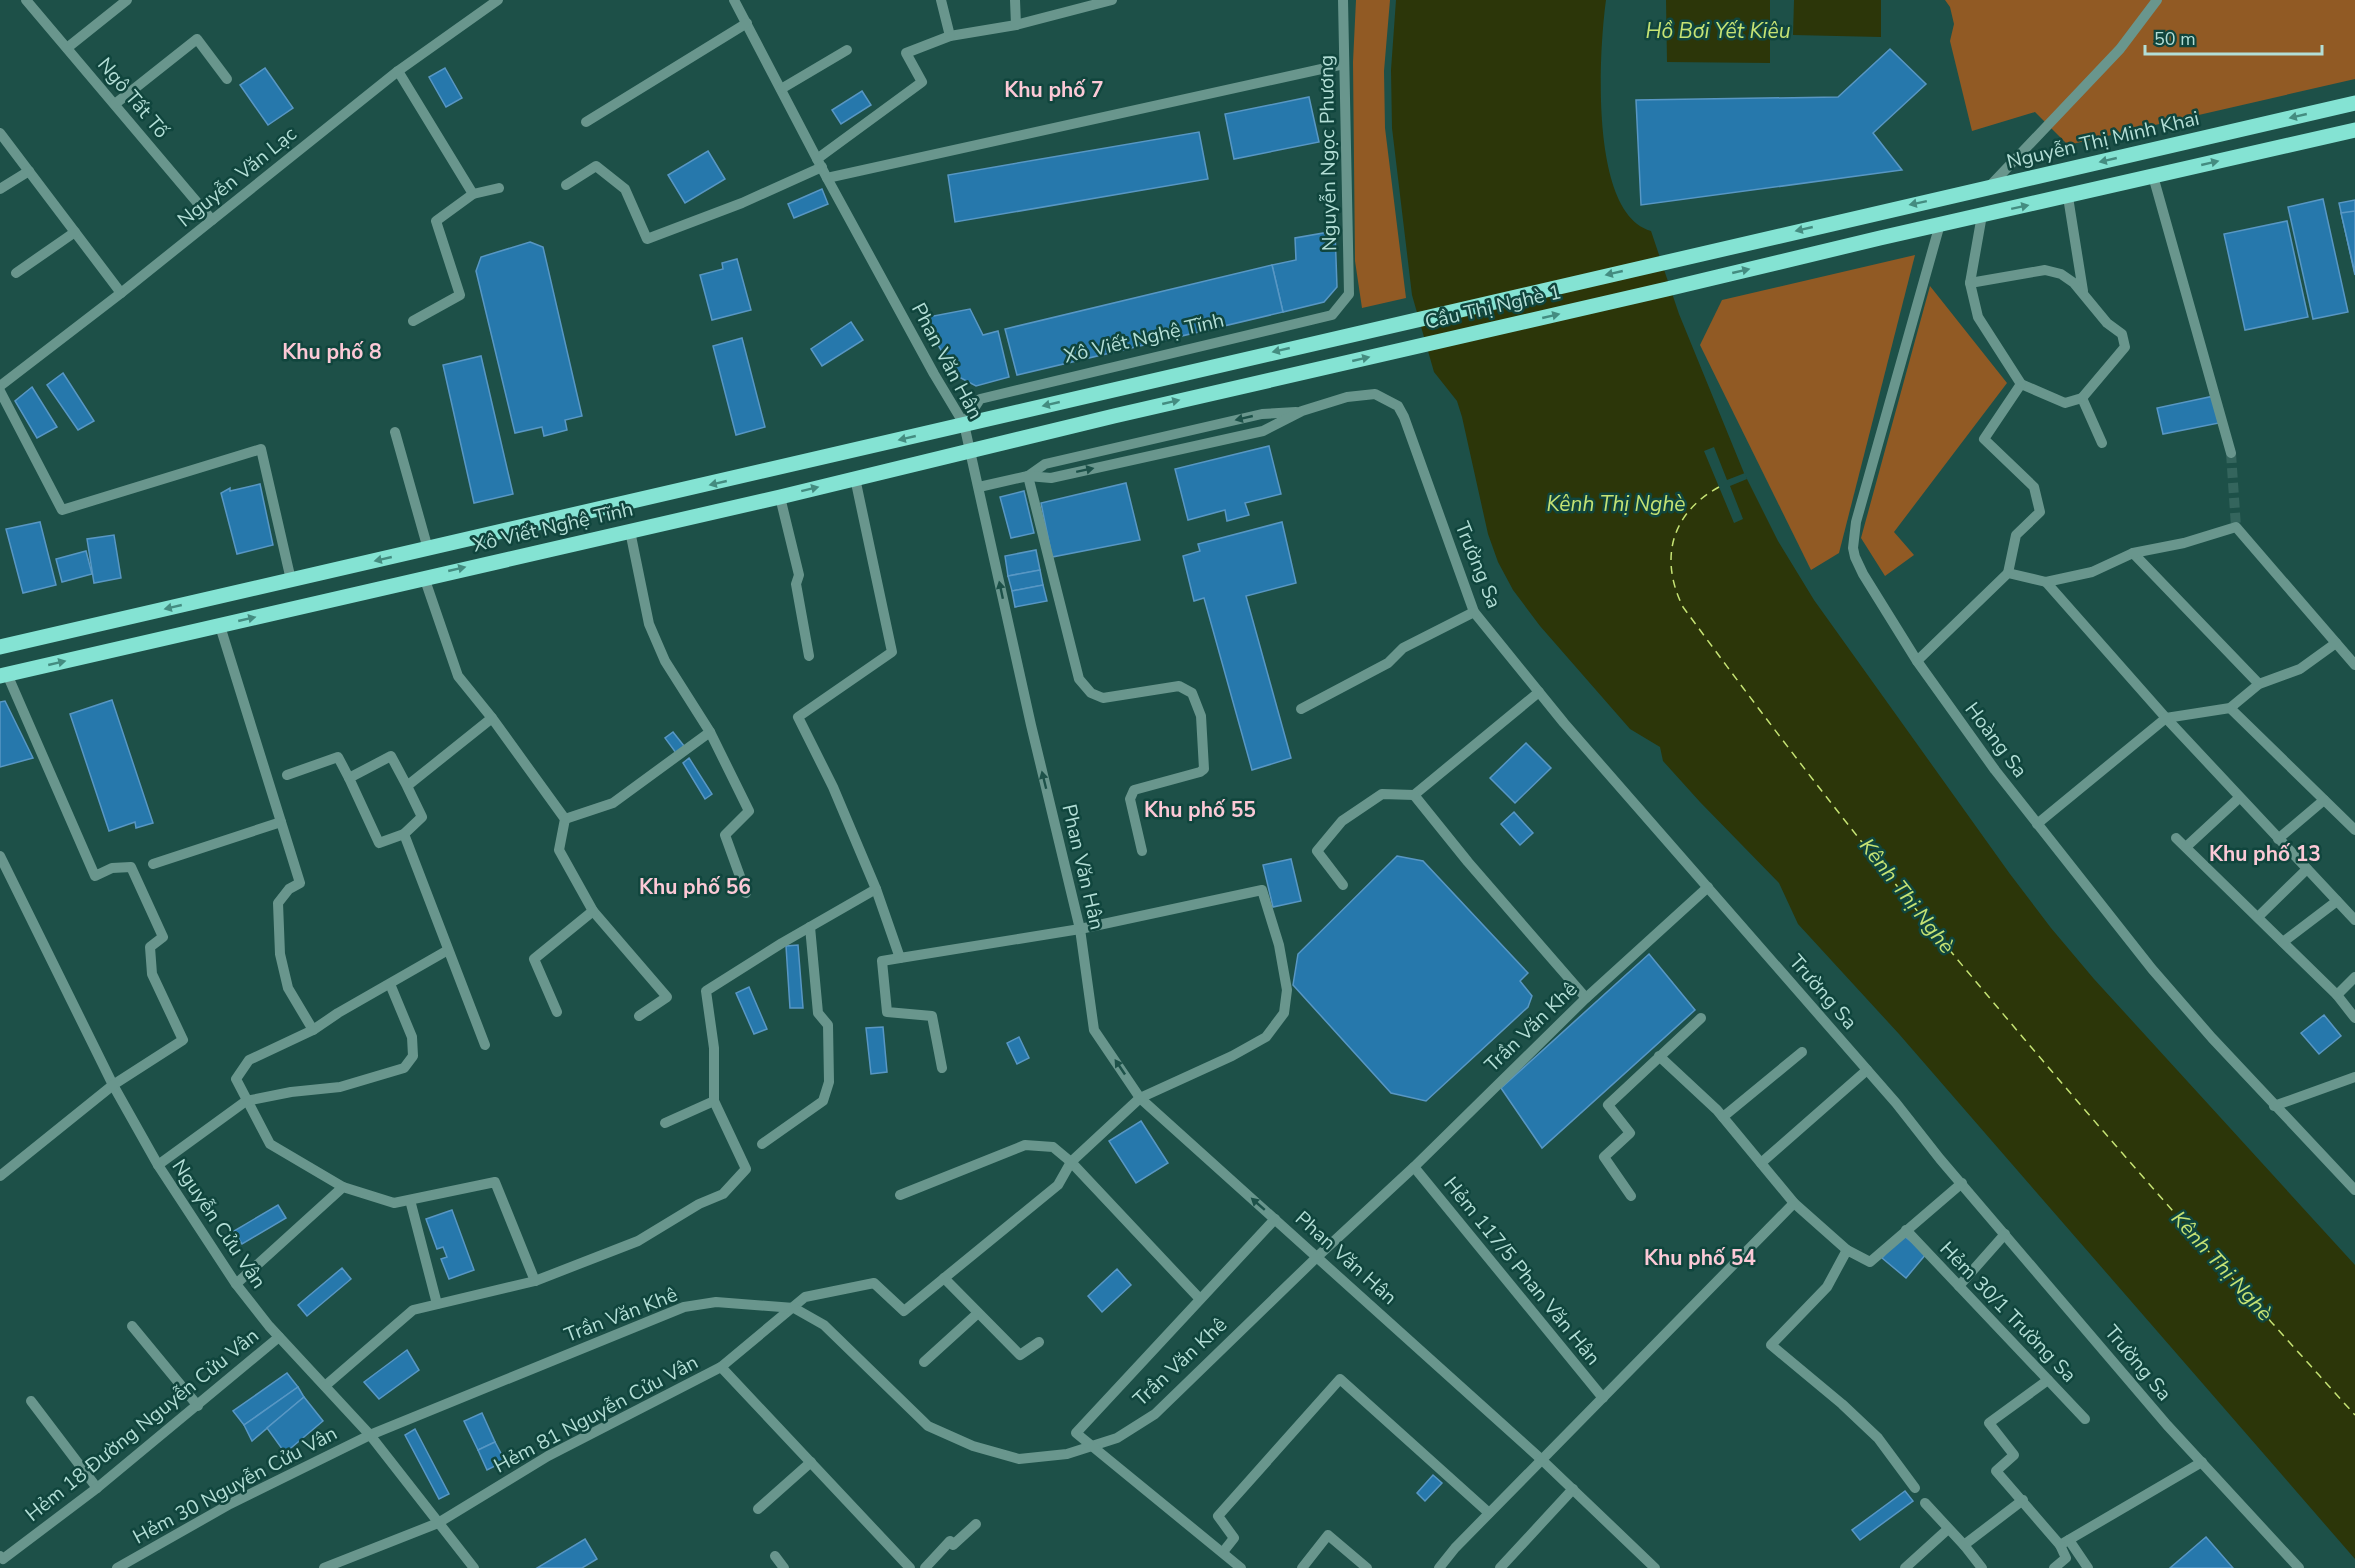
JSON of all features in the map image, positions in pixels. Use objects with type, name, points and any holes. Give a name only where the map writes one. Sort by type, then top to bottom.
[{"type":"main road","name":"Nguyễn Thị Minh Khai","points":[[1861,216],[2355,103]]},
{"type":"main road","points":[[1940,224],[2068,197],[2355,130]]},
{"type":"main road","name":"Cầu Thị Nghè 1","points":[[1108,390],[1861,216]]},
{"type":"main road","name":"Cầu Thị Nghè 1","points":[[1114,416],[1940,224]]},
{"type":"main road","name":"Xô Viết Nghệ Tĩnh","points":[[0,647],[625,505],[1108,390]]},
{"type":"main road","name":"Xô Viết Nghệ Tĩnh","points":[[4,675],[780,497],[1114,416]]},
{"type":"main road","points":[[625,505],[630,531]]},
{"type":"street","name":"Ngô Tất Tố","points":[[26,0],[212,220]]},
{"type":"street","points":[[67,48],[127,0]]},
{"type":"street","name":"Nguyễn Văn Lạc","points":[[0,386],[121,293],[398,71],[498,0]]},
{"type":"street","name":"Phan Văn Hân","points":[[735,0],[827,178],[934,374],[964,424],[1080,929],[1094,1030],[1140,1098],[1542,1460],[1656,1568]]},
{"type":"street","points":[[940,0],[950,36]]},
{"type":"street","points":[[1015,0],[1016,25]]},
{"type":"street","points":[[566,185],[597,166],[625,189],[647,239],[742,203],[820,163],[922,82],[906,53],[950,36],[1016,25],[1112,0]]},
{"type":"street","name":"Nguyễn Ngọc Phương","points":[[1342,302],[1348,294],[1343,0]]},
{"type":"street","points":[[1989,188],[2120,49],[2157,0]]},
{"type":"street","points":[[586,122],[747,23]]},
{"type":"street","points":[[115,104],[197,39],[227,80]]},
{"type":"street","points":[[781,89],[847,50]]},
{"type":"street","points":[[827,178],[1344,63]]},
{"type":"street","points":[[398,71],[473,194]]},
{"type":"street","points":[[0,133],[121,293]]},
{"type":"street","points":[[0,189],[29,171]]},
{"type":"street","points":[[2154,176],[2156,192],[2231,453]]},
{"type":"street","points":[[413,321],[460,295],[436,221],[473,194],[500,188]]},
{"type":"street","points":[[2068,197],[2084,293]]},
{"type":"street","points":[[1970,283],[2045,270],[2061,274],[2074,283],[2107,323],[2122,334],[2125,347],[2082,398],[2065,403],[2021,384],[1978,317],[1970,283],[1982,216]]},
{"type":"street","name":"Hoàng Sa","points":[[1940,224],[1853,534],[1853,548],[1859,566],[1917,660],[1969,734],[2152,969],[2274,1106],[2355,1190]]},
{"type":"street","points":[[16,273],[75,232]]},
{"type":"street","name":"Xô Viết Nghệ Tĩnh","points":[[964,424],[980,399],[1332,315],[1342,302]]},
{"type":"street","points":[[1917,660],[2008,573],[2016,535],[2040,512],[2034,488],[1984,439],[2021,384]]},
{"type":"street","points":[[0,391],[62,510],[261,449],[291,580]]},
{"type":"street","name":"Trường Sa","points":[[1302,411],[1347,397],[1375,394],[1398,406],[1404,417],[1474,612],[1539,692],[1867,1070],[2167,1425],[2300,1568]]},
{"type":"street","points":[[2082,398],[2102,444]]},
{"type":"street","points":[[1028,476],[1045,464],[1262,414],[1302,411]]},
{"type":"street","points":[[979,487],[1028,476],[1051,478],[1263,431],[1302,411]]},
{"type":"street","points":[[395,432],[428,549]]},
{"type":"street","points":[[1028,476],[1078,679],[1091,693],[1103,698],[1179,686],[1192,693],[1201,716],[1204,769],[1134,790],[1131,794],[1142,851]]},
{"type":"street","points":[[855,478],[892,652],[798,717],[833,788],[876,889],[900,958]]},
{"type":"street","points":[[780,497],[799,575],[796,584],[809,656]]},
{"type":"street","points":[[2008,573],[2046,582],[2092,572],[2133,553],[2184,543],[2236,527],[2355,665]]},
{"type":"street","points":[[630,531],[649,624],[664,661],[710,732],[749,811],[725,835],[746,893]]},
{"type":"street","points":[[2133,553],[2259,684]]},
{"type":"street","points":[[424,577],[458,676],[492,718],[565,819],[559,850],[592,911],[667,997],[639,1016]]},
{"type":"street","points":[[2046,582],[2239,798],[2355,919]]},
{"type":"street","points":[[1301,709],[1388,663],[1403,648],[1474,612]]},
{"type":"street","points":[[220,626],[300,883],[288,889],[278,903],[280,954],[288,988],[313,1030]]},
{"type":"street","points":[[2037,824],[2166,718],[2230,708],[2259,684],[2300,669],[2336,643]]},
{"type":"street","points":[[0,1176],[113,1085],[183,1040],[152,974],[150,947],[163,937],[130,867],[112,868],[95,876],[4,675]]},
{"type":"street","points":[[1343,885],[1317,852],[1342,821],[1382,794],[1414,795],[1539,692]]},
{"type":"street","points":[[2230,708],[2355,830]]},
{"type":"street","points":[[407,786],[492,718]]},
{"type":"street","points":[[565,819],[613,803],[710,732]]},
{"type":"street","points":[[287,775],[338,756],[379,843],[404,834],[422,817],[391,756],[349,778]]},
{"type":"street","points":[[1414,795],[1468,862],[1586,998]]},
{"type":"street","points":[[2186,847],[2239,798]]},
{"type":"street","points":[[2278,839],[2324,800]]},
{"type":"street","points":[[153,864],[281,822]]},
{"type":"street","points":[[404,834],[485,1045]]},
{"type":"street","points":[[2176,838],[2337,995],[2355,1018]]},
{"type":"street","name":"Nguyễn Cửu Vân","points":[[0,856],[113,1085],[158,1165],[236,1284],[279,1337],[370,1436],[474,1568]]},
{"type":"street","points":[[2258,917],[2307,869]]},
{"type":"street","name":"Trần Văn Khê","points":[[370,1436],[684,1307],[716,1302],[794,1308],[824,1325],[928,1426],[973,1446],[1019,1459],[1066,1454],[1117,1438],[1155,1414],[1318,1256],[1414,1167],[1586,998],[1708,888]]},
{"type":"street","points":[[325,1386],[413,1310],[535,1281],[638,1241],[699,1204],[723,1194],[746,1169],[714,1101],[714,1048],[705,991],[876,889]]},
{"type":"street","points":[[722,1367],[805,1297],[874,1283],[904,1311],[1058,1185],[1071,1162],[1140,1098],[1232,1056],[1266,1037],[1284,1013],[1287,990],[1280,945],[1262,890],[1080,929],[882,961],[887,1012],[932,1016],[942,1068]]},
{"type":"street","points":[[2283,942],[2337,901]]},
{"type":"street","points":[[557,1012],[534,959],[592,911]]},
{"type":"street","points":[[762,1144],[823,1101],[829,1082],[828,1026],[818,1013],[810,927]]},
{"type":"street","points":[[448,950],[338,1013],[313,1030],[249,1060],[236,1079],[270,1144],[343,1187],[394,1203],[495,1182],[535,1281]]},
{"type":"street","points":[[2337,995],[2355,977]]},
{"type":"street","points":[[158,1165],[246,1101],[291,1092],[340,1087],[404,1068],[412,1056],[412,1037],[390,984]]},
{"type":"street","points":[[1631,1196],[1604,1157],[1630,1132],[1608,1106],[1701,1018]]},
{"type":"street","points":[[1723,1117],[1802,1052]]},
{"type":"street","points":[[1659,1056],[1723,1117],[1794,1203],[1847,1250],[1870,1262],[1962,1183]]},
{"type":"street","points":[[1761,1163],[1867,1070]]},
{"type":"street","points":[[2274,1106],[2355,1077]]},
{"type":"street","points":[[665,1123],[714,1101]]},
{"type":"street","points":[[900,1195],[1025,1145],[1053,1147],[1071,1162],[1199,1298]]},
{"type":"street","name":"Hẻm 117/5 Phan Văn Hân","points":[[1414,1167],[1603,1398]]},
{"type":"street","points":[[236,1284],[343,1187]]},
{"type":"street","points":[[410,1200],[437,1304]]},
{"type":"street","points":[[1439,1568],[1489,1513],[1794,1203]]},
{"type":"street","points":[[1241,1568],[1076,1433],[1199,1298],[1275,1219]]},
{"type":"street","name":"Hẻm 30/1 Trường Sa","points":[[1906,1230],[2085,1419]]},
{"type":"street","points":[[1959,1286],[2005,1234]]},
{"type":"street","points":[[1847,1250],[1827,1287],[1771,1345],[1842,1404],[1878,1438],[1915,1488]]},
{"type":"street","points":[[944,1278],[1020,1355],[1039,1342]]},
{"type":"street","points":[[924,1362],[978,1313]]},
{"type":"street","points":[[132,1326],[198,1406]]},
{"type":"street","name":"Hẻm 18 Đường Nguyễn Cửu Vân","points":[[0,1556],[3,1559],[96,1488],[279,1337]]},
{"type":"street","name":"Hẻm 81 Nguyễn Cửu Vân","points":[[324,1568],[438,1524],[548,1456],[722,1367],[910,1568]]},
{"type":"street","points":[[1223,1552],[1234,1538],[1218,1516],[1340,1379],[1489,1513]]},
{"type":"street","points":[[2048,1380],[1989,1423],[2014,1455],[1996,1471],[2088,1568]]},
{"type":"street","points":[[31,1401],[96,1488]]},
{"type":"street","name":"Hẻm 30 Nguyễn Cửu Vân","points":[[117,1568],[230,1504],[370,1436]]},
{"type":"street","points":[[758,1509],[811,1462]]},
{"type":"street","points":[[2064,1542],[2202,1462]]},
{"type":"street","points":[[1500,1568],[1573,1489]]},
{"type":"street","points":[[1964,1545],[2023,1500]]},
{"type":"street","points":[[1924,1503],[1964,1545],[1982,1568]]},
{"type":"street","points":[[925,1568],[950,1541],[953,1545],[976,1524]]},
{"type":"street","points":[[1905,1568],[1948,1529]]},
{"type":"street","points":[[1302,1568],[1328,1535],[1368,1568]]},
{"type":"street","points":[[2054,1568],[2066,1558],[2064,1542]]},
{"type":"street","points":[[775,1556],[784,1568]]},
{"type":"shaded area","points":[[1356,0],[1390,0],[1384,71],[1385,128],[1406,298],[1362,308],[1355,261],[1353,62]]},
{"type":"shaded area","points":[[1945,0],[2355,0],[2355,79],[2068,145],[2035,112],[1972,131],[1950,41],[1954,24],[1950,7]]},
{"type":"shaded area","points":[[1915,255],[1839,553],[1811,570],[1700,345],[1722,300]]},
{"type":"shaded area","points":[[1930,286],[2007,383],[1894,532],[1914,555],[1885,576],[1861,538]]},
{"type":"water","name":"Kênh Thị Nghè","points":[[1396,0],[1606,0],[1601,55],[1603,128],[1608,164],[1617,195],[1631,218],[1651,231],[1679,314],[1744,473],[1778,541],[1814,600],[2051,928],[2094,979],[2355,1265],[2355,1559],[1899,1034],[1798,924],[1779,883],[1663,761],[1660,747],[1630,729],[1540,626],[1513,590],[1498,562],[1488,534],[1457,401],[1434,372],[1412,295],[1392,128],[1391,70]]},
{"type":"water","name":"Hồ Bơi Yết Kiêu","points":[[1666,0],[1770,0],[1770,63],[1667,62]]},
{"type":"water","points":[[1794,0],[1881,0],[1881,37],[1793,35]]},
{"type":"pier","points":[[1714,447],[1727,480],[1745,473],[1747,479],[1730,486],[1743,519],[1734,523],[1704,451]]},
{"type":"building","points":[[1890,49],[1926,84],[1873,133],[1902,170],[1641,205],[1636,100],[1838,97]]},
{"type":"building","points":[[265,68],[293,108],[268,125],[240,85]]},
{"type":"building","points":[[445,68],[462,98],[446,107],[429,77]]},
{"type":"building","points":[[862,91],[871,105],[841,124],[832,110]]},
{"type":"building","points":[[1309,97],[1319,142],[1234,159],[1225,114]]},
{"type":"building","points":[[1199,132],[1208,179],[955,222],[948,175]]},
{"type":"building","points":[[708,151],[725,179],[685,203],[668,175]]},
{"type":"building","points":[[822,189],[828,204],[794,218],[788,204]]},
{"type":"building","points":[[2323,199],[2348,312],[2313,319],[2288,207]]},
{"type":"building","points":[[2355,200],[2355,275],[2339,203]]},
{"type":"building","points":[[2355,211],[2355,273],[2341,213]]},
{"type":"building","points":[[2287,221],[2308,317],[2245,330],[2224,234]]},
{"type":"building","points":[[1335,231],[1337,287],[1324,302],[1283,312],[1272,265],[1296,260],[1295,238]]},
{"type":"building","points":[[530,242],[543,247],[582,416],[565,420],[567,430],[544,436],[542,427],[515,433],[476,271],[481,257]]},
{"type":"building","points":[[737,259],[751,310],[712,320],[700,275],[723,269],[722,263]]},
{"type":"building","points":[[1272,265],[1283,312],[1017,375],[1005,329]]},
{"type":"building","points":[[970,309],[983,335],[998,331],[1009,377],[976,386],[955,375],[923,318]]},
{"type":"building","points":[[851,322],[863,340],[822,366],[811,349]]},
{"type":"building","points":[[742,338],[765,427],[736,435],[713,346]]},
{"type":"building","points":[[481,356],[513,494],[474,503],[443,365]]},
{"type":"building","points":[[63,373],[94,421],[78,430],[47,385]]},
{"type":"building","points":[[32,387],[57,427],[37,438],[15,401]]},
{"type":"building","points":[[2214,396],[2219,423],[2163,434],[2157,408]]},
{"type":"building","points":[[1269,446],[1281,494],[1245,503],[1249,515],[1227,521],[1225,510],[1188,520],[1175,469]]},
{"type":"building","points":[[1126,483],[1140,540],[1052,557],[1041,503]]},
{"type":"building","points":[[260,484],[273,545],[237,554],[221,493],[230,488],[230,491]]},
{"type":"building","points":[[1024,491],[1034,533],[1011,538],[1000,497]]},
{"type":"building","points":[[40,522],[56,585],[23,593],[6,529]]},
{"type":"building","points":[[1282,522],[1296,583],[1246,596],[1291,758],[1252,770],[1204,598],[1194,601],[1183,556],[1200,551],[1198,544]]},
{"type":"building","points":[[114,535],[121,578],[94,583],[87,539]]},
{"type":"building","points":[[1036,550],[1040,570],[1008,576],[1005,556]]},
{"type":"building","points":[[86,551],[92,574],[62,582],[56,559]]},
{"type":"building","points":[[1040,570],[1043,585],[1012,591],[1008,576]]},
{"type":"building","points":[[1043,585],[1047,601],[1015,607],[1012,591]]},
{"type":"building","points":[[112,700],[153,823],[136,828],[135,822],[109,831],[70,714]]},
{"type":"building","points":[[5,701],[33,758],[0,767],[0,702]]},
{"type":"building","points":[[673,732],[684,746],[676,753],[665,738]]},
{"type":"building","points":[[1526,743],[1551,768],[1515,803],[1490,778]]},
{"type":"building","points":[[689,758],[712,794],[705,799],[683,763]]},
{"type":"building","points":[[1514,812],[1533,833],[1520,845],[1501,824]]},
{"type":"building","points":[[1397,856],[1423,861],[1528,973],[1520,981],[1532,996],[1528,1007],[1426,1101],[1391,1093],[1293,985],[1298,954]]},
{"type":"building","points":[[1291,859],[1301,901],[1273,907],[1263,865]]},
{"type":"building","points":[[798,945],[803,1008],[790,1008],[786,946]]},
{"type":"building","points":[[1649,954],[1695,1010],[1542,1148],[1501,1088]]},
{"type":"building","points":[[749,987],[767,1029],[754,1034],[736,993]]},
{"type":"building","points":[[2324,1015],[2341,1036],[2319,1054],[2301,1033]]},
{"type":"building","points":[[883,1027],[887,1072],[871,1074],[866,1028]]},
{"type":"building","points":[[1019,1037],[1029,1058],[1017,1064],[1007,1043]]},
{"type":"building","points":[[1141,1121],[1168,1163],[1136,1183],[1109,1141]]},
{"type":"building","points":[[278,1205],[286,1218],[242,1244],[234,1231]]},
{"type":"building","points":[[452,1210],[474,1270],[449,1279],[441,1259],[447,1257],[443,1247],[437,1249],[426,1219]]},
{"type":"building","points":[[1902,1234],[1926,1254],[1906,1278],[1882,1258]]},
{"type":"building","points":[[342,1268],[351,1279],[307,1316],[298,1305]]},
{"type":"building","points":[[1117,1269],[1131,1285],[1102,1312],[1088,1296]]},
{"type":"building","points":[[407,1350],[419,1370],[379,1399],[364,1382]]},
{"type":"building","points":[[287,1373],[298,1387],[244,1425],[233,1411]]},
{"type":"building","points":[[298,1387],[304,1397],[252,1441],[244,1425]]},
{"type":"building","points":[[304,1397],[323,1421],[285,1453],[267,1428]]},
{"type":"building","points":[[482,1413],[495,1442],[478,1450],[464,1421]]},
{"type":"building","points":[[415,1429],[449,1494],[439,1499],[405,1435]]},
{"type":"building","points":[[495,1442],[505,1461],[487,1470],[478,1450]]},
{"type":"building","points":[[1433,1475],[1442,1483],[1425,1501],[1417,1493]]},
{"type":"building","points":[[1905,1491],[1913,1501],[1860,1540],[1852,1530]]},
{"type":"building","points":[[2206,1537],[2233,1568],[2170,1568]]},
{"type":"building","points":[[585,1539],[597,1559],[582,1568],[537,1568]]},
{"type":"ferry route","points":[[1719,487],[1690,510],[1680,524],[1674,539],[1671,555],[1672,572],[1683,607],[1820,789],[1905,896],[2127,1158],[2355,1415]]},
{"type":"tunnel","points":[[2231,453],[2236,527]]},
{"type":"district","name":"Khu phố 7","points":[[1054,90]]},
{"type":"district","name":"Khu phố 8","points":[[332,352]]},
{"type":"district","name":"Khu phố 55","points":[[1200,810]]},
{"type":"district","name":"Khu phố 13","points":[[2265,854]]},
{"type":"district","name":"Khu phố 56","points":[[695,887]]},
{"type":"district","name":"Khu phố 54","points":[[1700,1258]]}]
